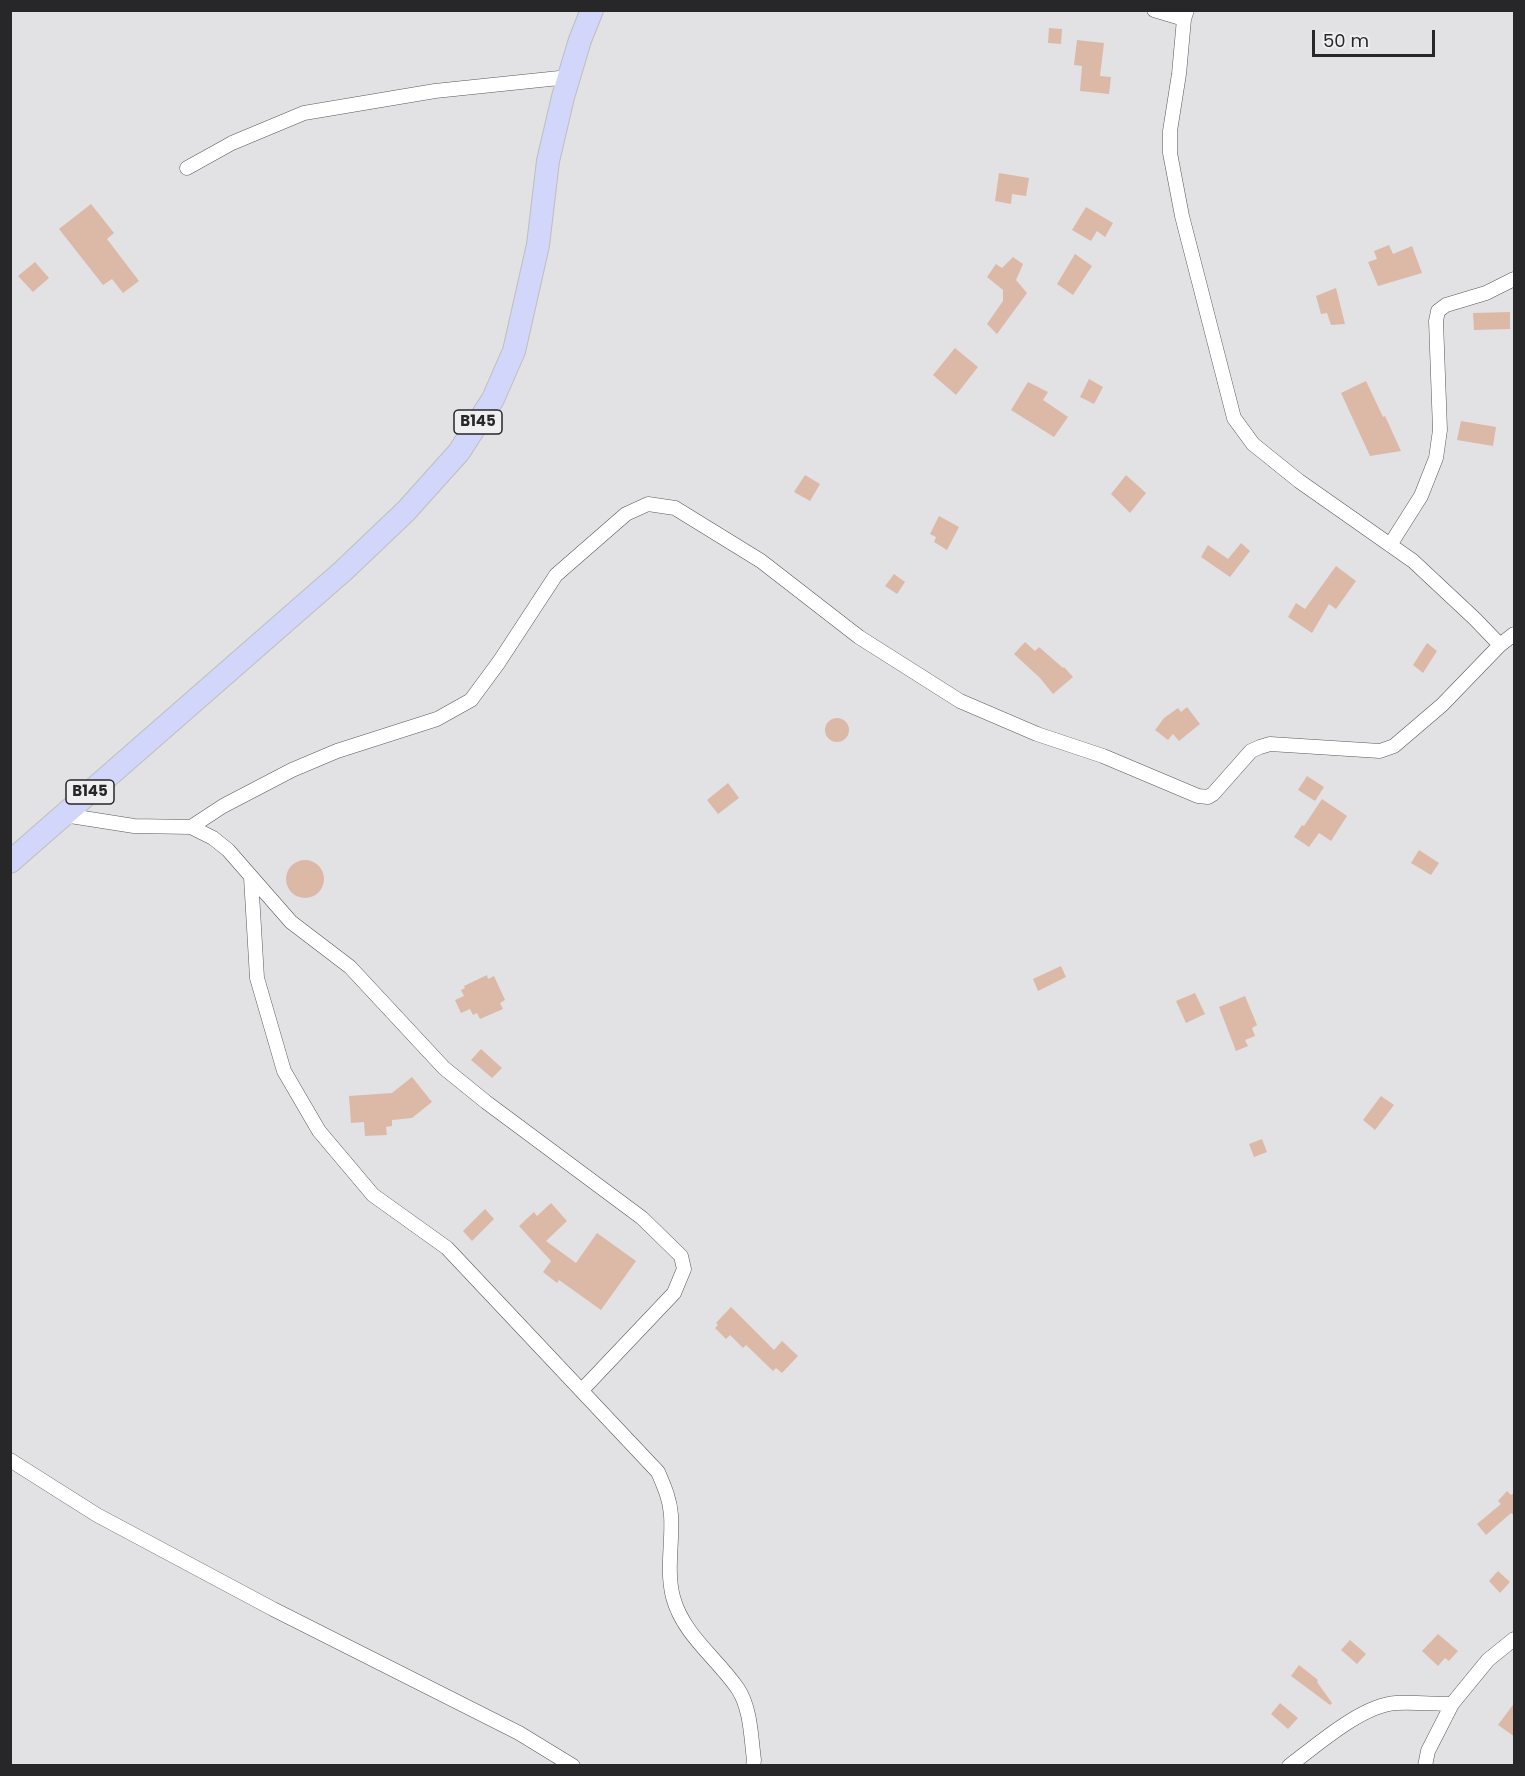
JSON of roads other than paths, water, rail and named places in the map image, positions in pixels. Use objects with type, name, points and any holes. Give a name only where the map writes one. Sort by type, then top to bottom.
[{"type":"main road","name":"B145","points":[[10,862],[343,571],[406,511],[459,452],[493,399],[514,351],[538,245],[548,161],[569,77],[592,10]]},
{"type":"street","points":[[1154,10],[1186,15],[1170,131],[1170,153],[1182,216],[1234,418],[1253,444],[1299,481],[1413,561],[1500,645]]},
{"type":"street","points":[[187,168],[231,143],[304,113],[435,91],[569,77]]},
{"type":"street","points":[[1390,545],[1421,496],[1436,458],[1440,430],[1436,321],[1438,311],[1446,305],[1486,293],[1515,279]]},
{"type":"street","points":[[191,827],[224,806],[292,770],[337,751],[437,719],[471,700],[556,575],[626,514],[648,504],[675,508],[761,561],[859,637],[960,701],[1037,734],[1103,756],[1198,796],[1213,794],[1251,752],[1270,744],[1380,752],[1394,746],[1442,705],[1500,645],[1515,634]]},
{"type":"street","points":[[64,814],[134,826],[191,827],[213,838],[251,876],[291,922],[350,967],[444,1068],[642,1218],[681,1256],[684,1269],[674,1293],[582,1390]]},
{"type":"street","points":[[251,876],[257,978],[285,1071],[319,1131],[373,1195],[447,1248],[658,1472],[667,1491],[672,1515],[669,1554],[672,1596],[682,1621],[739,1691],[747,1713],[753,1766]]},
{"type":"street","points":[[10,1460],[97,1515],[273,1609],[519,1733],[573,1766]]},
{"type":"street","points":[[1425,1766],[1428,1751],[1452,1704],[1488,1660],[1515,1639]]},
{"type":"street","points":[[1289,1766],[1351,1720],[1370,1711],[1394,1703],[1452,1704]]}]
